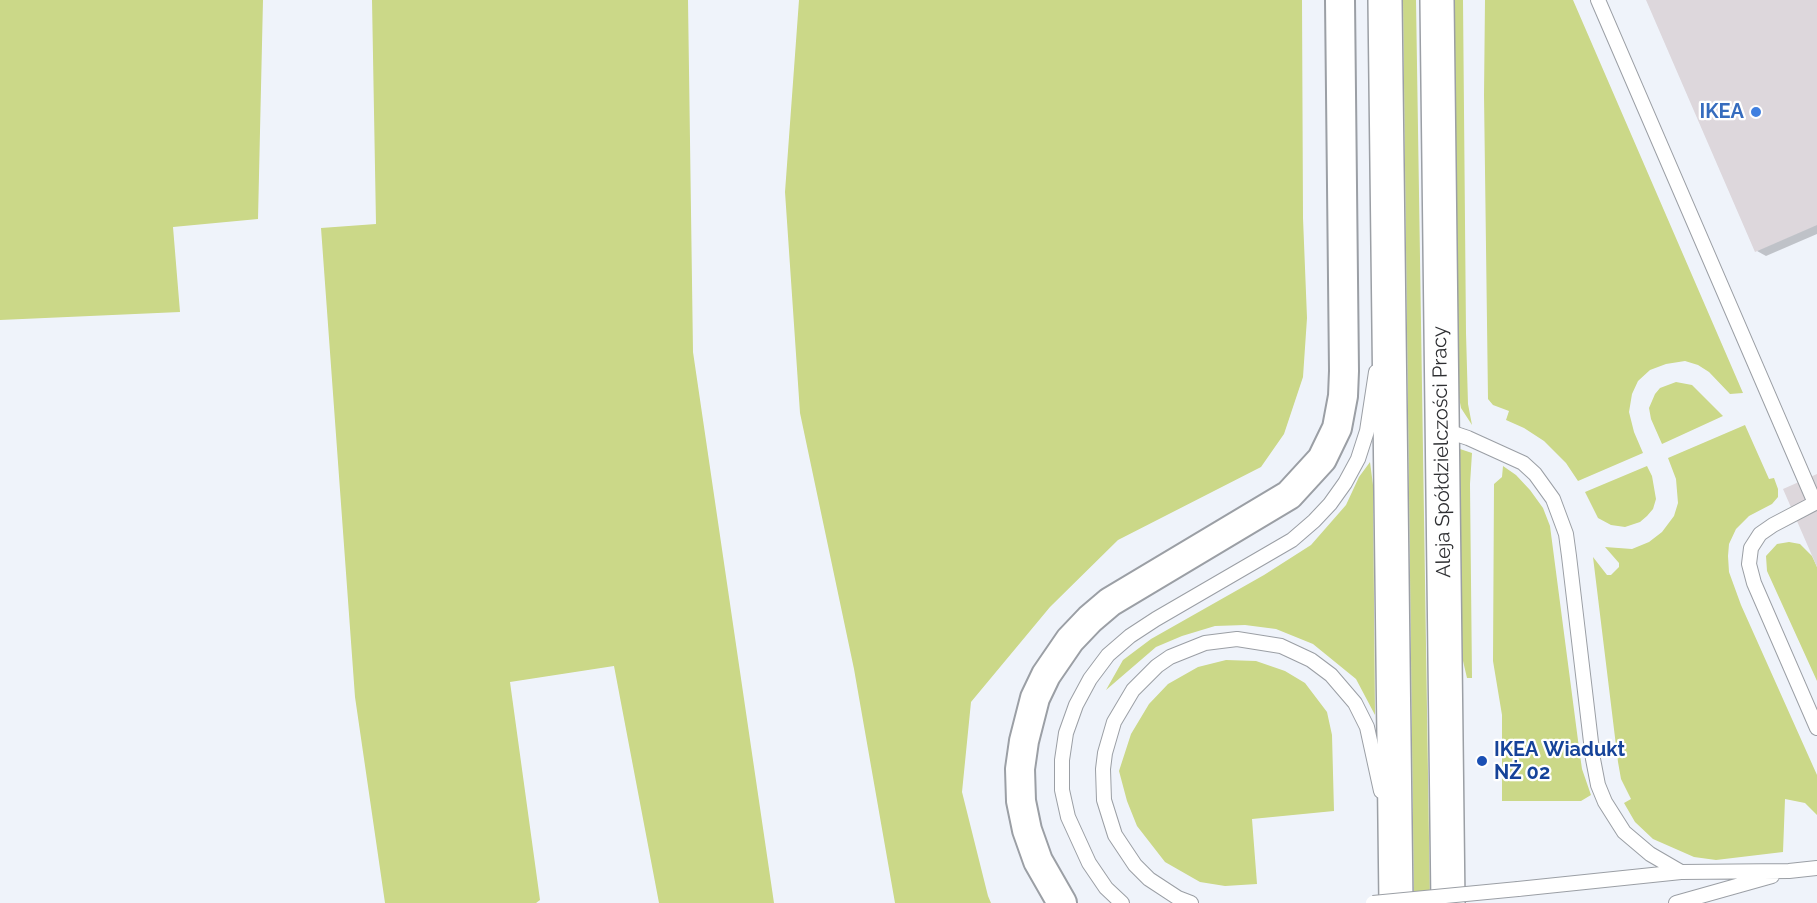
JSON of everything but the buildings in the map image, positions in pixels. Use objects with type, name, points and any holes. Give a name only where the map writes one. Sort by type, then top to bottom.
[{"type":"main road","points":[[1385,0],[1396,903]]},
{"type":"main road","name":"Aleja Spółdzielczości Pracy","points":[[1437,0],[1448,903]]},
{"type":"street","points":[[1062,903],[1038,861],[1027,830],[1021,801],[1020,769],[1024,741],[1035,698],[1046,675],[1070,640],[1110,602],[1289,495],[1322,459],[1336,428],[1343,396],[1344,371],[1340,0]]},
{"type":"lane","points":[[1598,0],[1815,503],[1760,534],[1751,548],[1749,564],[1754,583],[1817,728]]},
{"type":"lane","points":[[1122,903],[1106,888],[1089,863],[1068,817],[1062,790],[1062,760],[1066,733],[1076,705],[1090,679],[1108,655],[1130,636],[1165,613],[1292,540],[1330,504],[1358,459],[1366,431],[1388,290]]},
{"type":"lane","points":[[1442,429],[1468,438],[1523,464],[1535,474],[1553,499],[1566,534],[1598,785],[1624,832],[1650,854],[1680,872]]},
{"type":"lane","points":[[1191,903],[1178,898],[1149,879],[1124,849],[1109,819],[1104,800],[1103,769],[1104,753],[1114,722],[1133,690],[1157,666],[1170,657],[1205,644],[1237,639],[1281,646],[1311,660],[1331,675],[1344,689],[1355,703],[1367,727],[1395,860]]},
{"type":"lane","points":[[1373,903],[1680,872],[1789,871],[1817,868]]},
{"type":"lane","points":[[1676,903],[1789,871]]},
{"type":"green space","points":[[0,0],[263,0],[258,219],[173,227],[180,312],[0,320]]},
{"type":"green space","points":[[372,0],[688,0],[693,352],[774,903],[659,903],[614,666],[510,682],[540,900],[536,903],[385,903],[355,697],[321,228],[376,224]]},
{"type":"green space","points":[[799,0],[1302,0],[1303,218],[1307,318],[1303,377],[1284,434],[1261,467],[1118,540],[1050,607],[971,702],[962,792],[991,903],[895,903],[854,669],[800,413],[785,192]]},
{"type":"green space","points":[[1403,0],[1416,0],[1430,903],[1414,903]]},
{"type":"green space","points":[[1452,0],[1463,0],[1466,333],[1468,404],[1472,425],[1461,408],[1457,387]]},
{"type":"green space","points":[[1485,0],[1573,0],[1743,393],[1730,394],[1709,372],[1685,361],[1666,364],[1650,370],[1638,381],[1632,394],[1629,412],[1643,453],[1578,481],[1566,463],[1544,441],[1506,420],[1509,411],[1493,405],[1488,399]]},
{"type":"green space","points":[[1676,382],[1692,385],[1723,416],[1662,444],[1651,419],[1649,408],[1660,388]]},
{"type":"green space","points":[[1745,425],[1769,479],[1774,478],[1778,497],[1772,504],[1749,516],[1736,529],[1729,544],[1729,572],[1741,605],[1817,775],[1817,815],[1805,803],[1785,799],[1783,852],[1716,860],[1694,857],[1653,839],[1635,822],[1624,803],[1631,799],[1621,779],[1618,762],[1593,557],[1607,575],[1611,575],[1619,567],[1619,563],[1605,547],[1632,549],[1649,542],[1662,532],[1674,516],[1678,503],[1676,479],[1668,458]]},
{"type":"green space","points":[[1460,449],[1472,453],[1470,484],[1472,678],[1467,678],[1460,648],[1458,451]]},
{"type":"green space","points":[[1370,462],[1373,485],[1375,715],[1356,679],[1313,644],[1276,629],[1245,625],[1215,626],[1156,647],[1106,690],[1123,660],[1151,639],[1264,575],[1311,545],[1346,505],[1359,477]]},
{"type":"green space","points":[[1503,466],[1516,475],[1530,490],[1543,508],[1550,526],[1582,769],[1591,795],[1581,801],[1502,801],[1502,715],[1493,661],[1494,484],[1502,477]]},
{"type":"green space","points":[[1647,466],[1652,476],[1656,499],[1653,509],[1647,516],[1640,522],[1625,527],[1611,525],[1598,518],[1585,492]]},
{"type":"green space","points":[[1789,542],[1800,544],[1812,556],[1817,567],[1817,681],[1767,571],[1766,556],[1777,544]]},
{"type":"green space","points":[[1226,660],[1256,661],[1285,671],[1305,683],[1327,712],[1332,735],[1334,811],[1252,819],[1257,884],[1225,886],[1200,882],[1165,862],[1137,826],[1119,771],[1131,734],[1149,704],[1168,684],[1198,667]]},
{"type":"place","name":"IKEA","points":[[1756,112]]},
{"type":"place","name":"IKEA Wiadukt NŻ 02","points":[[1482,761]]}]
